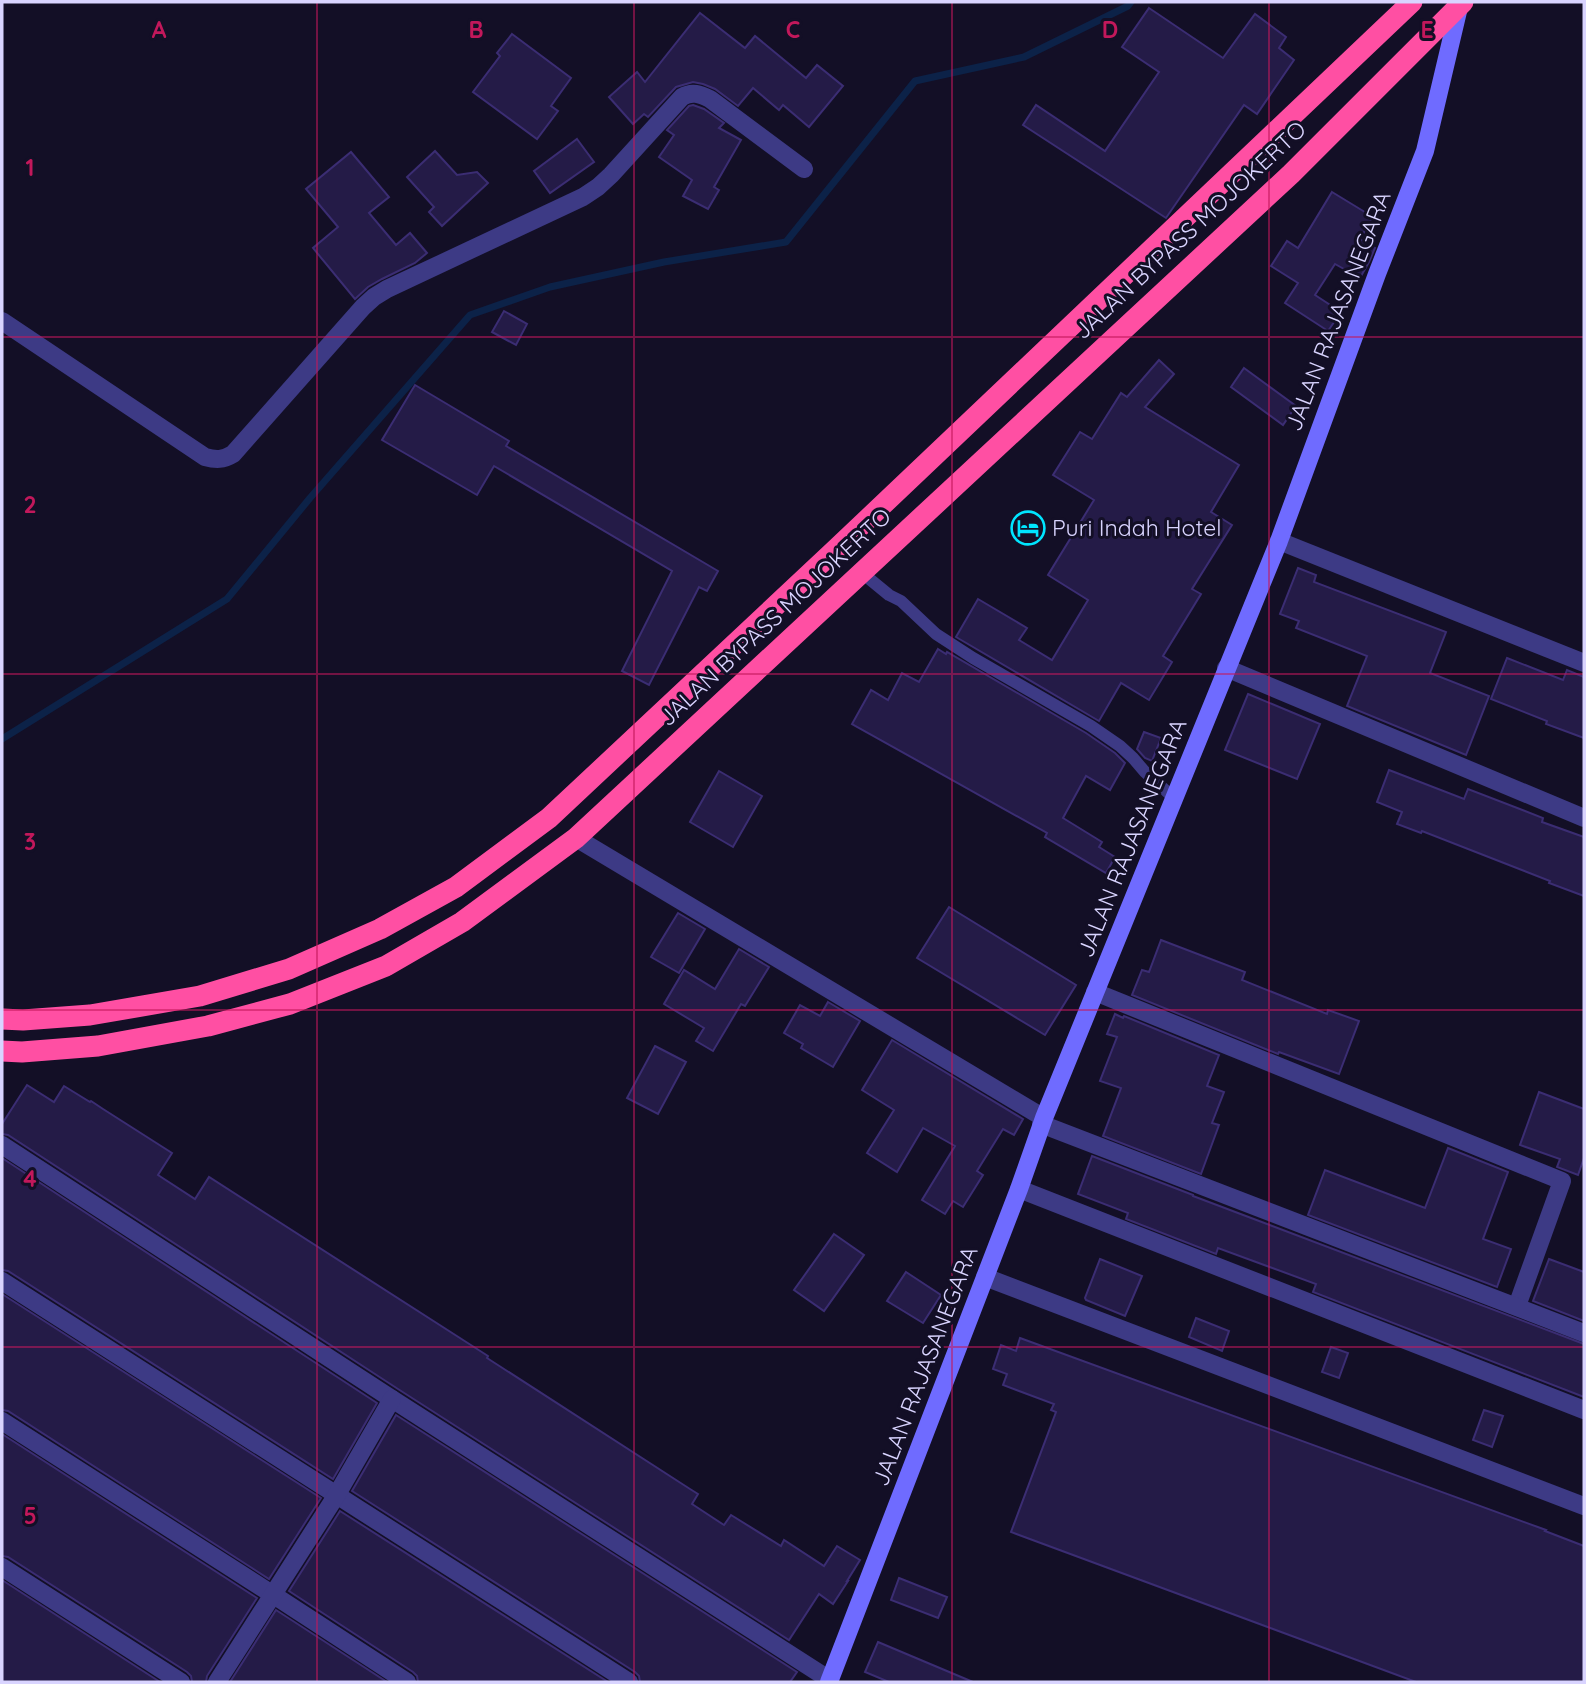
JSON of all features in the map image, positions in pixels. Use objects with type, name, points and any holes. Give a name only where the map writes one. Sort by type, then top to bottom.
[{"type":"highway","name":"JALAN BYPASS MOJOKERTO","points":[[2,1019],[90,1015],[200,996],[289,969],[380,929],[456,887],[549,818],[824,561],[1412,2]]},
{"type":"highway","name":"JALAN BYPASS MOJOKERTO","points":[[2,1051],[22,1052],[112,1044],[208,1026],[290,1004],[386,965],[462,922],[576,838],[1291,174],[1461,3]]},
{"type":"street","name":"JALAN RAJASANEGARA","points":[[830,1681],[1019,1189],[1042,1121],[1279,541],[1425,151],[1461,3]]},
{"type":"street","points":[[2,321],[205,457],[224,459],[233,454],[374,297],[583,197],[611,175],[682,97],[689,93],[710,99],[804,169]]},
{"type":"street","points":[[1279,541],[1584,663]]},
{"type":"street","points":[[1226,668],[1584,818]]},
{"type":"street","points":[[576,838],[1042,1121],[1584,1333]]},
{"type":"street","points":[[1095,992],[1562,1181],[1517,1306]]},
{"type":"street","points":[[2,1144],[830,1681]]},
{"type":"street","points":[[1019,1189],[1584,1410]]},
{"type":"street","points":[[985,1277],[1584,1506]]},
{"type":"street","points":[[2,1281],[629,1682]]},
{"type":"street","points":[[217,1682],[336,1496],[392,1399]]},
{"type":"street","points":[[2,1421],[407,1682]]},
{"type":"street","points":[[2,1567],[181,1682]]},
{"type":"lane","points":[[861,572],[889,595],[901,601],[936,634],[1091,726],[1119,746],[1175,799]]},
{"type":"building","points":[[1149,8],[1223,58],[1255,14],[1286,37],[1279,48],[1294,60],[1257,114],[1244,105],[1166,218],[1023,125],[1036,105],[1105,151],[1159,72],[1122,47]]},
{"type":"building","points":[[700,13],[745,48],[755,36],[806,78],[817,65],[843,86],[809,127],[783,105],[779,110],[753,88],[738,106],[715,89],[693,82],[676,87],[648,117],[644,114],[633,124],[609,97],[637,72],[645,82]]},
{"type":"building","points":[[512,34],[571,78],[551,106],[558,111],[537,139],[473,92],[500,56],[497,53]]},
{"type":"building","points":[[693,105],[724,123],[719,128],[741,140],[714,187],[719,190],[708,209],[683,196],[692,180],[659,157],[674,135],[667,130]]},
{"type":"building","points":[[577,139],[594,162],[550,193],[534,171]]},
{"type":"building","points":[[435,151],[457,175],[477,172],[488,183],[442,226],[429,212],[434,207],[407,177]]},
{"type":"building","points":[[351,152],[389,197],[369,213],[396,245],[410,233],[427,253],[415,263],[368,287],[355,299],[313,248],[338,227],[306,189]]},
{"type":"building","points":[[1332,192],[1373,217],[1360,239],[1375,248],[1360,278],[1335,264],[1315,295],[1341,312],[1328,331],[1285,303],[1298,283],[1271,266],[1287,241],[1298,248]]},
{"type":"building","points":[[504,311],[527,324],[516,345],[492,332]]},
{"type":"building","points":[[1159,360],[1174,374],[1145,407],[1239,465],[1211,512],[1232,525],[1192,589],[1201,594],[1163,656],[1172,662],[1149,700],[1121,683],[1099,721],[956,637],[978,599],[1027,628],[1019,640],[1052,660],[1088,600],[1048,575],[1094,500],[1053,475],[1080,432],[1092,439],[1121,393],[1127,397]]},
{"type":"building","points":[[1244,368],[1296,406],[1283,425],[1231,387]]},
{"type":"building","points":[[415,385],[509,441],[506,446],[718,571],[707,591],[699,587],[649,685],[622,671],[672,571],[494,466],[477,495],[382,440]]},
{"type":"building","points":[[1298,568],[1316,575],[1314,582],[1446,632],[1430,673],[1489,696],[1466,755],[1347,706],[1367,656],[1296,628],[1299,621],[1280,614]]},
{"type":"building","points":[[938,649],[1086,733],[1125,763],[1110,790],[1086,776],[1063,818],[1102,842],[1099,847],[1115,857],[1106,873],[1045,837],[1047,833],[852,724],[871,690],[888,700],[902,673],[919,682]]},
{"type":"building","points":[[1507,658],[1563,680],[1567,670],[1584,677],[1584,738],[1491,699]]},
{"type":"building","points":[[1248,694],[1320,724],[1297,779],[1225,750]]},
{"type":"building","points":[[1144,732],[1161,738],[1152,761],[1137,749]]},
{"type":"building","points":[[1389,770],[1464,799],[1468,789],[1543,818],[1542,822],[1584,837],[1584,896],[1422,831],[1421,833],[1397,824],[1402,812],[1377,802]]},
{"type":"building","points":[[719,771],[762,796],[733,847],[690,822]]},
{"type":"building","points":[[949,907],[1076,985],[1045,1035],[917,958]]},
{"type":"building","points":[[678,913],[705,929],[679,973],[651,957]]},
{"type":"building","points":[[1161,940],[1245,972],[1242,980],[1327,1014],[1328,1010],[1359,1021],[1339,1074],[1279,1052],[1278,1054],[1132,995],[1142,970],[1149,972]]},
{"type":"building","points":[[739,949],[769,967],[745,1006],[741,1004],[713,1051],[696,1041],[704,1028],[664,1004],[684,970],[715,989]]},
{"type":"building","points":[[828,1002],[860,1021],[833,1067],[801,1048],[803,1044],[784,1033],[800,1005],[820,1016]]},
{"type":"building","points":[[1115,1014],[1219,1055],[1207,1086],[1224,1092],[1212,1123],[1219,1125],[1201,1174],[1103,1136],[1121,1088],[1100,1081],[1117,1037],[1107,1034]]},
{"type":"building","points":[[892,1040],[1023,1119],[1014,1135],[1003,1129],[977,1171],[983,1175],[963,1207],[953,1201],[945,1214],[922,1200],[955,1146],[923,1128],[897,1172],[867,1153],[894,1110],[862,1090]]},
{"type":"building","points":[[655,1046],[686,1062],[658,1114],[627,1098]]},
{"type":"building","points":[[27,1085],[54,1102],[64,1086],[91,1101],[172,1153],[158,1175],[195,1199],[209,1177],[698,1494],[692,1504],[724,1525],[731,1515],[781,1546],[784,1540],[824,1566],[837,1546],[860,1560],[848,1581],[833,1604],[819,1594],[789,1640],[8,1135],[2,1134],[2,1124]]},
{"type":"building","points":[[1539,1092],[1584,1109],[1584,1158],[1578,1175],[1557,1167],[1560,1159],[1520,1145]]},
{"type":"building","points":[[1448,1148],[1508,1172],[1483,1239],[1511,1249],[1497,1287],[1308,1215],[1325,1170],[1425,1208]]},
{"type":"building","points":[[1092,1156],[1584,1344],[1584,1397],[1313,1292],[1316,1284],[1218,1248],[1216,1254],[1126,1219],[1128,1213],[1078,1194]]},
{"type":"building","points":[[2,1158],[377,1403],[333,1479],[8,1271],[2,1270]]},
{"type":"building","points":[[834,1234],[864,1255],[824,1311],[794,1290]]},
{"type":"building","points":[[1100,1259],[1142,1276],[1125,1316],[1085,1298]]},
{"type":"building","points":[[1549,1259],[1584,1272],[1584,1321],[1533,1301]]},
{"type":"building","points":[[906,1272],[941,1295],[923,1323],[887,1301]]},
{"type":"building","points":[[2,1294],[321,1498],[269,1579],[8,1411],[2,1410]]},
{"type":"building","points":[[1196,1318],[1229,1331],[1222,1351],[1189,1337]]},
{"type":"building","points":[[1020,1338],[1584,1546],[1584,1682],[1416,1682],[1011,1532],[1056,1412],[1051,1410],[1054,1404],[1003,1385],[1007,1374],[993,1369],[1001,1345],[1016,1351]]},
{"type":"building","points":[[1331,1347],[1348,1353],[1339,1378],[1322,1372]]},
{"type":"building","points":[[1484,1410],[1503,1416],[1492,1447],[1473,1440]]},
{"type":"building","points":[[396,1415],[797,1672],[790,1682],[640,1682],[635,1672],[352,1491]]},
{"type":"building","points":[[2,1434],[257,1598],[207,1676],[206,1682],[192,1682],[187,1672],[8,1557],[2,1556]]},
{"type":"building","points":[[340,1511],[608,1682],[418,1682],[413,1672],[289,1591]]},
{"type":"building","points":[[899,1578],[947,1597],[938,1618],[891,1600]]},
{"type":"building","points":[[2,1580],[160,1682],[2,1682]]},
{"type":"building","points":[[276,1610],[387,1682],[230,1682]]},
{"type":"building","points":[[878,1642],[973,1682],[889,1682],[865,1672]]},
{"type":"waterway","points":[[2,739],[227,599],[310,498],[470,315],[550,287],[664,262],[786,242],[915,81],[1024,57],[1128,6],[1131,2]]},
{"type":"place","name":"Puri Indah Hotel","points":[[1028,528]]}]
